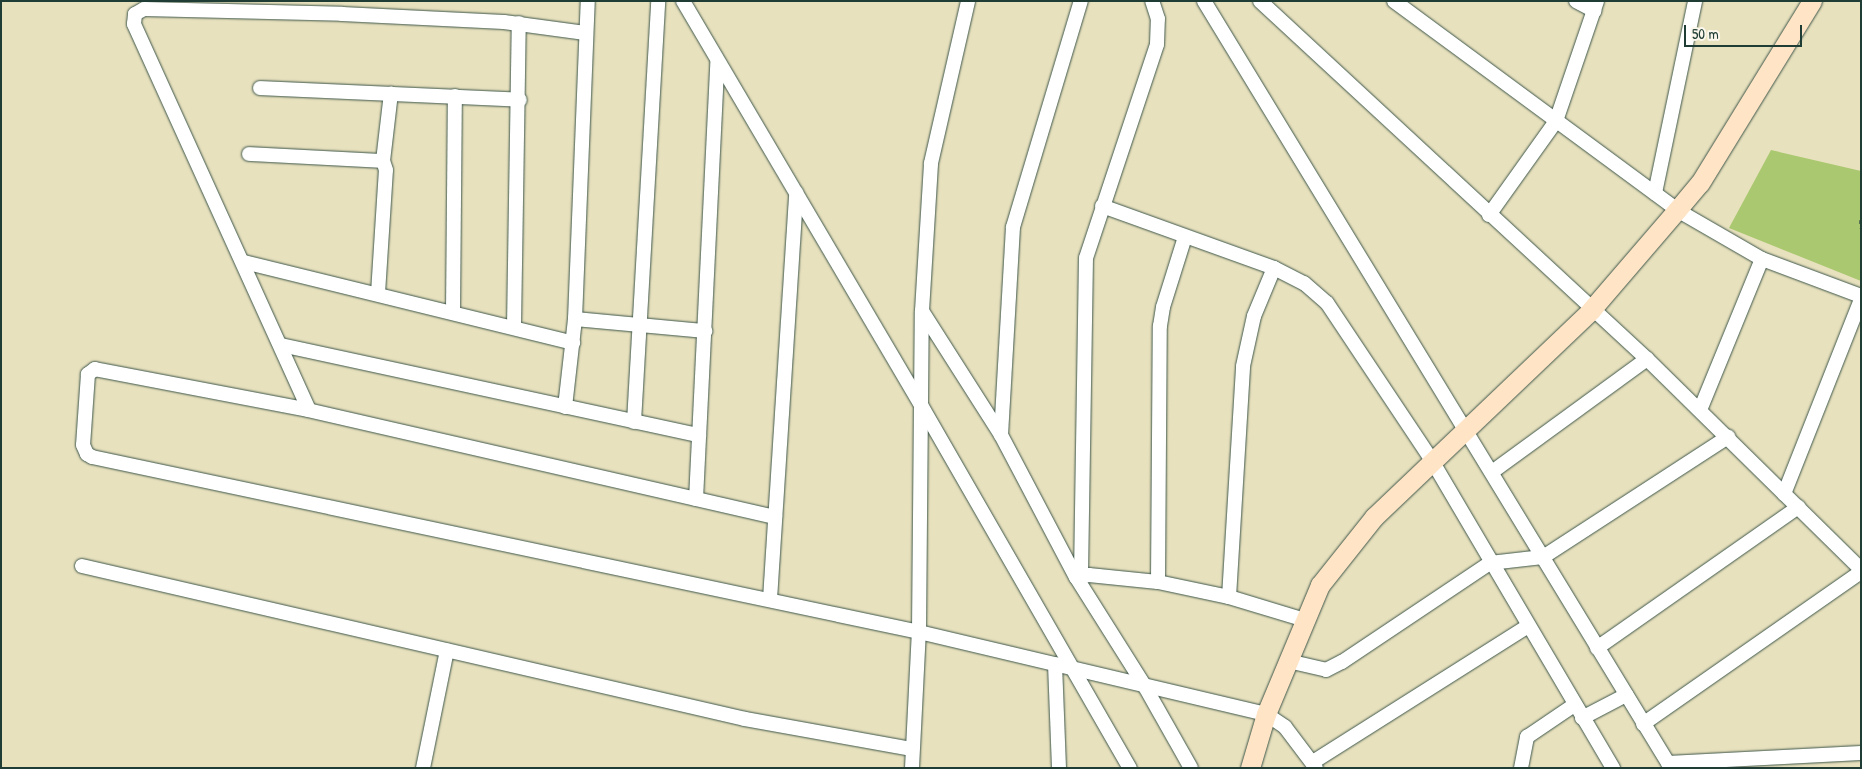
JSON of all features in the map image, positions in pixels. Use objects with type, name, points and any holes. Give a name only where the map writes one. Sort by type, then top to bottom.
[{"type":"main road","points":[[1250,768],[1266,714],[1320,585],[1374,517],[1431,459],[1467,429],[1591,310],[1700,183],[1812,1]]},
{"type":"street","points":[[565,407],[575,319],[585,34],[588,1]]},
{"type":"street","points":[[634,422],[658,1]]},
{"type":"street","points":[[683,1],[716,63],[796,193],[921,405],[1130,768]]},
{"type":"street","points":[[912,768],[919,632],[922,311],[931,163],[968,1]]},
{"type":"street","points":[[1001,435],[1013,227],[1081,1]]},
{"type":"street","points":[[1078,576],[1086,258],[1157,44],[1159,27],[1152,1]]},
{"type":"street","points":[[1204,1],[1467,429],[1669,765],[1861,753]]},
{"type":"street","points":[[1260,1],[1591,310],[1647,358],[1861,571],[1643,724]]},
{"type":"street","points":[[1394,1],[1677,210],[1762,259],[1861,296]]},
{"type":"street","points":[[1489,215],[1556,121],[1596,6],[1576,1]]},
{"type":"street","points":[[1655,193],[1695,1]]},
{"type":"street","points":[[309,410],[134,19],[144,9],[345,8],[519,23],[585,34]]},
{"type":"street","points":[[514,328],[520,100],[519,23]]},
{"type":"street","points":[[696,499],[716,63]]},
{"type":"street","points":[[260,88],[520,100]]},
{"type":"street","points":[[378,293],[386,170],[383,161],[391,93]]},
{"type":"street","points":[[453,312],[455,96]]},
{"type":"street","points":[[249,154],[383,161]]},
{"type":"street","points":[[770,599],[796,193]]},
{"type":"street","points":[[1102,206],[1274,268],[1304,283],[1327,303],[1431,459],[1490,563],[1613,768]]},
{"type":"street","points":[[1158,582],[1160,326],[1163,307],[1185,237]]},
{"type":"street","points":[[1700,410],[1762,259]]},
{"type":"street","points":[[244,262],[378,293],[573,343]]},
{"type":"street","points":[[1229,597],[1243,366],[1254,316],[1274,268]]},
{"type":"street","points":[[1784,494],[1861,300]]},
{"type":"street","points":[[922,311],[1001,435],[1078,576],[1144,685],[1191,768]]},
{"type":"street","points":[[575,319],[705,331]]},
{"type":"street","points":[[281,345],[699,436]]},
{"type":"street","points":[[1492,472],[1647,358]]},
{"type":"street","points":[[775,517],[309,410],[95,369],[88,374],[83,445],[87,454],[92,457],[770,599],[919,632],[1266,714],[1285,727],[1315,765],[1528,626]]},
{"type":"street","points":[[1288,661],[1326,670],[1490,563],[1543,557],[1728,437]]},
{"type":"street","points":[[1597,648],[1798,507]]},
{"type":"street","points":[[82,566],[745,718],[912,749]]},
{"type":"street","points":[[1078,576],[1158,582],[1229,597],[1305,620]]},
{"type":"street","points":[[423,768],[447,650]]},
{"type":"street","points":[[1056,664],[1059,768]]},
{"type":"street","points":[[1582,718],[1626,695]]},
{"type":"street","points":[[1521,768],[1527,737],[1574,705]]},
{"type":"path","points":[[1861,220],[1861,228]]},
{"type":"green space","points":[[1771,150],[1861,171],[1861,281],[1729,228]]}]
